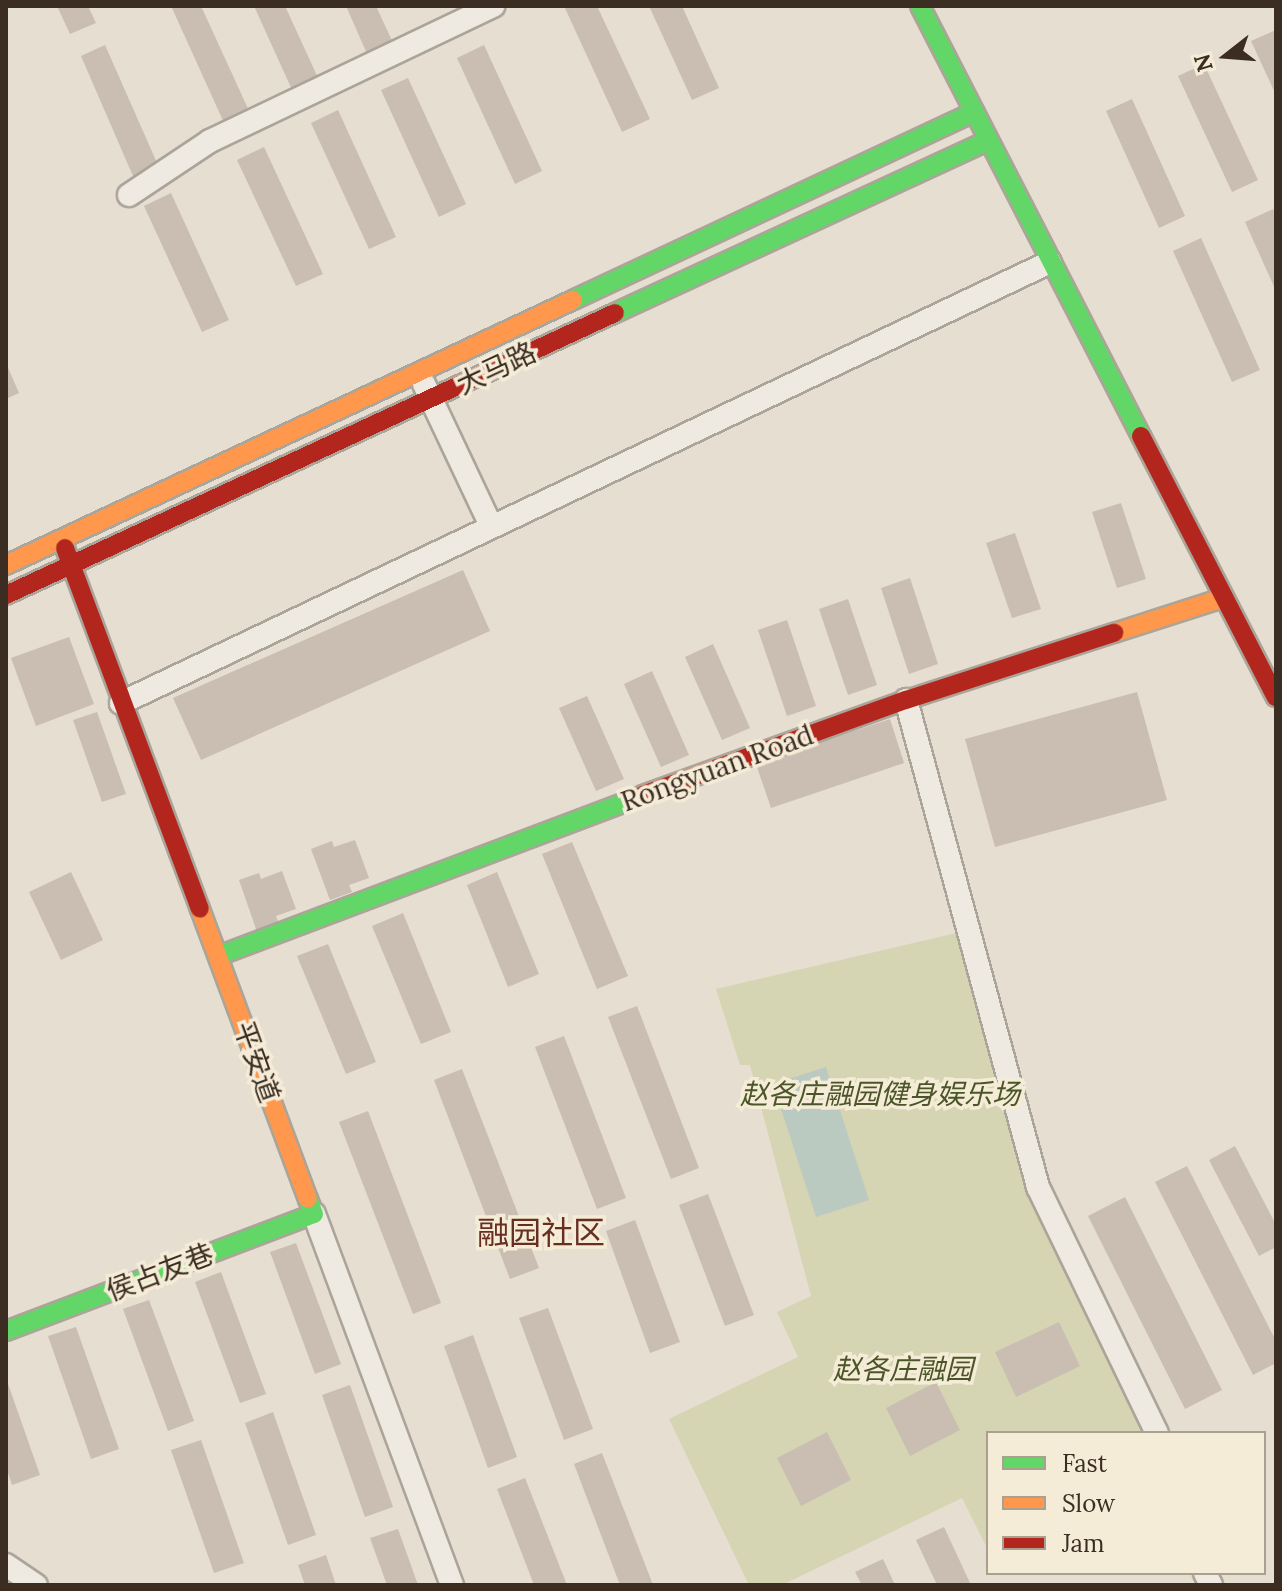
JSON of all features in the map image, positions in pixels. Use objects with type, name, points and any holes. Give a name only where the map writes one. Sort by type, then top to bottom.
[{"type":"street","points":[[129,195],[210,141],[493,6]]},
{"type":"street","points":[[920,6],[972,113],[1276,697]]},
{"type":"street","name":"大马路","points":[[6,565],[972,113]]},
{"type":"street","name":"大马路","points":[[6,595],[987,141]]},
{"type":"street","points":[[121,703],[1050,262]]},
{"type":"street","points":[[419,372],[491,526]]},
{"type":"street","name":"平安道","points":[[63,538],[69,566],[452,1585]]},
{"type":"street","name":"Rongyuan Road","points":[[218,956],[711,769],[906,700],[1223,598]]},
{"type":"street","points":[[906,700],[1038,1187],[1156,1431]]},
{"type":"street","name":"侯占友巷","points":[[6,1331],[314,1214]]},
{"type":"street","points":[[6,1565],[36,1585]]},
{"type":"green space","points":[[961,932],[1026,1192],[1141,1431],[986,1431],[986,1546],[962,1498],[782,1585],[749,1585],[669,1419],[798,1357],[777,1312],[811,1296],[750,1065],[740,1065],[716,989]]},
{"type":"shaded area","points":[[826,1067],[869,1200],[816,1217],[773,1084]]},
{"type":"building","points":[[57,6],[88,6],[96,23],[70,34]]},
{"type":"building","points":[[201,6],[250,113],[225,125],[172,8]]},
{"type":"building","points":[[254,6],[285,6],[319,80],[293,92]]},
{"type":"building","points":[[346,6],[376,6],[394,45],[368,56]]},
{"type":"building","points":[[564,6],[597,6],[650,119],[622,132]]},
{"type":"building","points":[[649,6],[682,6],[719,88],[692,100]]},
{"type":"building","points":[[1276,30],[1276,95],[1251,41]]},
{"type":"building","points":[[105,45],[161,172],[136,183],[81,56]]},
{"type":"building","points":[[484,45],[542,171],[515,184],[457,58]]},
{"type":"building","points":[[1204,64],[1258,180],[1232,192],[1178,76]]},
{"type":"building","points":[[408,78],[466,204],[439,217],[381,90]]},
{"type":"building","points":[[1132,99],[1185,216],[1159,228],[1106,111]]},
{"type":"building","points":[[338,110],[396,237],[369,249],[311,123]]},
{"type":"building","points":[[264,147],[323,274],[296,286],[237,160]]},
{"type":"building","points":[[171,193],[229,320],[202,332],[144,206]]},
{"type":"building","points":[[1273,209],[1276,217],[1276,291],[1245,222]]},
{"type":"building","points":[[1201,238],[1260,370],[1232,382],[1173,251]]},
{"type":"building","points":[[6,363],[19,393],[6,399]]},
{"type":"building","points":[[1121,503],[1146,579],[1117,588],[1092,512]]},
{"type":"building","points":[[1015,533],[1041,609],[1012,618],[986,543]]},
{"type":"building","points":[[463,570],[490,631],[201,760],[173,698]]},
{"type":"building","points":[[910,578],[938,664],[909,674],[881,588]]},
{"type":"building","points":[[848,599],[877,685],[848,695],[819,609]]},
{"type":"building","points":[[787,620],[816,706],[787,716],[758,630]]},
{"type":"building","points":[[69,637],[94,704],[36,726],[11,658]]},
{"type":"building","points":[[713,644],[750,728],[722,740],[685,657]]},
{"type":"building","points":[[652,671],[689,755],[661,767],[624,684]]},
{"type":"building","points":[[1137,692],[1167,800],[995,847],[965,739]]},
{"type":"building","points":[[587,696],[624,779],[596,791],[559,708]]},
{"type":"building","points":[[97,712],[126,794],[102,802],[73,720]]},
{"type":"building","points":[[890,719],[904,763],[771,808],[756,764]]},
{"type":"building","points":[[355,840],[369,878],[349,885],[352,892],[330,900],[311,849],[332,841],[334,847]]},
{"type":"building","points":[[572,842],[628,976],[597,989],[542,854]]},
{"type":"building","points":[[282,871],[296,909],[276,916],[279,924],[257,932],[239,880],[259,873],[261,879]]},
{"type":"building","points":[[71,872],[103,940],[61,960],[29,892]]},
{"type":"building","points":[[497,872],[539,974],[508,987],[467,885]]},
{"type":"building","points":[[403,913],[451,1032],[421,1044],[372,926]]},
{"type":"building","points":[[328,944],[376,1062],[346,1074],[297,956]]},
{"type":"building","points":[[637,1006],[699,1168],[671,1179],[608,1017]]},
{"type":"building","points":[[564,1036],[626,1198],[597,1209],[535,1047]]},
{"type":"building","points":[[462,1069],[539,1268],[510,1279],[434,1080]]},
{"type":"building","points":[[368,1111],[441,1303],[413,1314],[339,1122]]},
{"type":"building","points":[[1235,1146],[1276,1225],[1276,1247],[1259,1256],[1209,1160]]},
{"type":"building","points":[[1187,1166],[1276,1341],[1276,1363],[1253,1375],[1155,1182]]},
{"type":"building","points":[[708,1194],[754,1315],[725,1326],[679,1205]]},
{"type":"building","points":[[1125,1197],[1222,1390],[1185,1409],[1088,1216]]},
{"type":"building","points":[[635,1220],[680,1342],[650,1353],[606,1231]]},
{"type":"building","points":[[296,1243],[341,1364],[315,1374],[270,1252]]},
{"type":"building","points":[[221,1272],[266,1394],[240,1403],[195,1282]]},
{"type":"building","points":[[149,1300],[194,1421],[168,1431],[123,1309]]},
{"type":"building","points":[[548,1308],[593,1429],[564,1440],[519,1318]]},
{"type":"building","points":[[1059,1322],[1080,1366],[1016,1397],[995,1352]]},
{"type":"building","points":[[76,1327],[119,1449],[91,1459],[48,1336]]},
{"type":"building","points":[[473,1335],[517,1457],[488,1468],[444,1346]]},
{"type":"building","points":[[6,1378],[40,1475],[12,1485],[6,1467]]},
{"type":"building","points":[[936,1382],[960,1430],[910,1456],[886,1408]]},
{"type":"building","points":[[350,1385],[393,1507],[365,1517],[322,1395]]},
{"type":"building","points":[[273,1412],[316,1535],[288,1545],[245,1423]]},
{"type":"building","points":[[827,1432],[851,1480],[801,1506],[777,1458]]},
{"type":"building","points":[[201,1440],[244,1563],[214,1573],[171,1450]]},
{"type":"building","points":[[602,1453],[653,1585],[620,1585],[574,1464]]},
{"type":"building","points":[[525,1478],[567,1585],[534,1585],[497,1489]]},
{"type":"building","points":[[944,1527],[971,1585],[937,1585],[916,1540]]},
{"type":"building","points":[[398,1529],[418,1585],[387,1585],[370,1538]]},
{"type":"building","points":[[326,1555],[336,1585],[305,1585],[298,1565]]},
{"type":"building","points":[[883,1559],[895,1585],[862,1585],[855,1572]]},
{"type":"traffic: fast","points":[[920,6],[1141,436]]},
{"type":"traffic: fast","points":[[573,300],[972,113]]},
{"type":"traffic: fast","points":[[615,313],[987,141]]},
{"type":"traffic: fast","points":[[218,956],[643,795]]},
{"type":"traffic: fast","points":[[6,1331],[314,1214],[308,1199]]},
{"type":"traffic: slow","points":[[6,565],[573,300]]},
{"type":"traffic: slow","points":[[1114,633],[1223,598]]},
{"type":"traffic: slow","points":[[200,909],[308,1199]]},
{"type":"traffic: jam","points":[[6,595],[615,313]]},
{"type":"traffic: jam","points":[[1141,436],[1276,697]]},
{"type":"traffic: jam","points":[[65,548],[200,909]]},
{"type":"traffic: jam","points":[[643,795],[906,700],[1114,633]]},
{"type":"district","name":"融园社区","points":[[541,1233]]},
{"type":"park label","name":"赵各庄融园健身娱乐场","points":[[880,1094]]},
{"type":"park label","name":"赵各庄融园","points":[[903,1369]]}]
